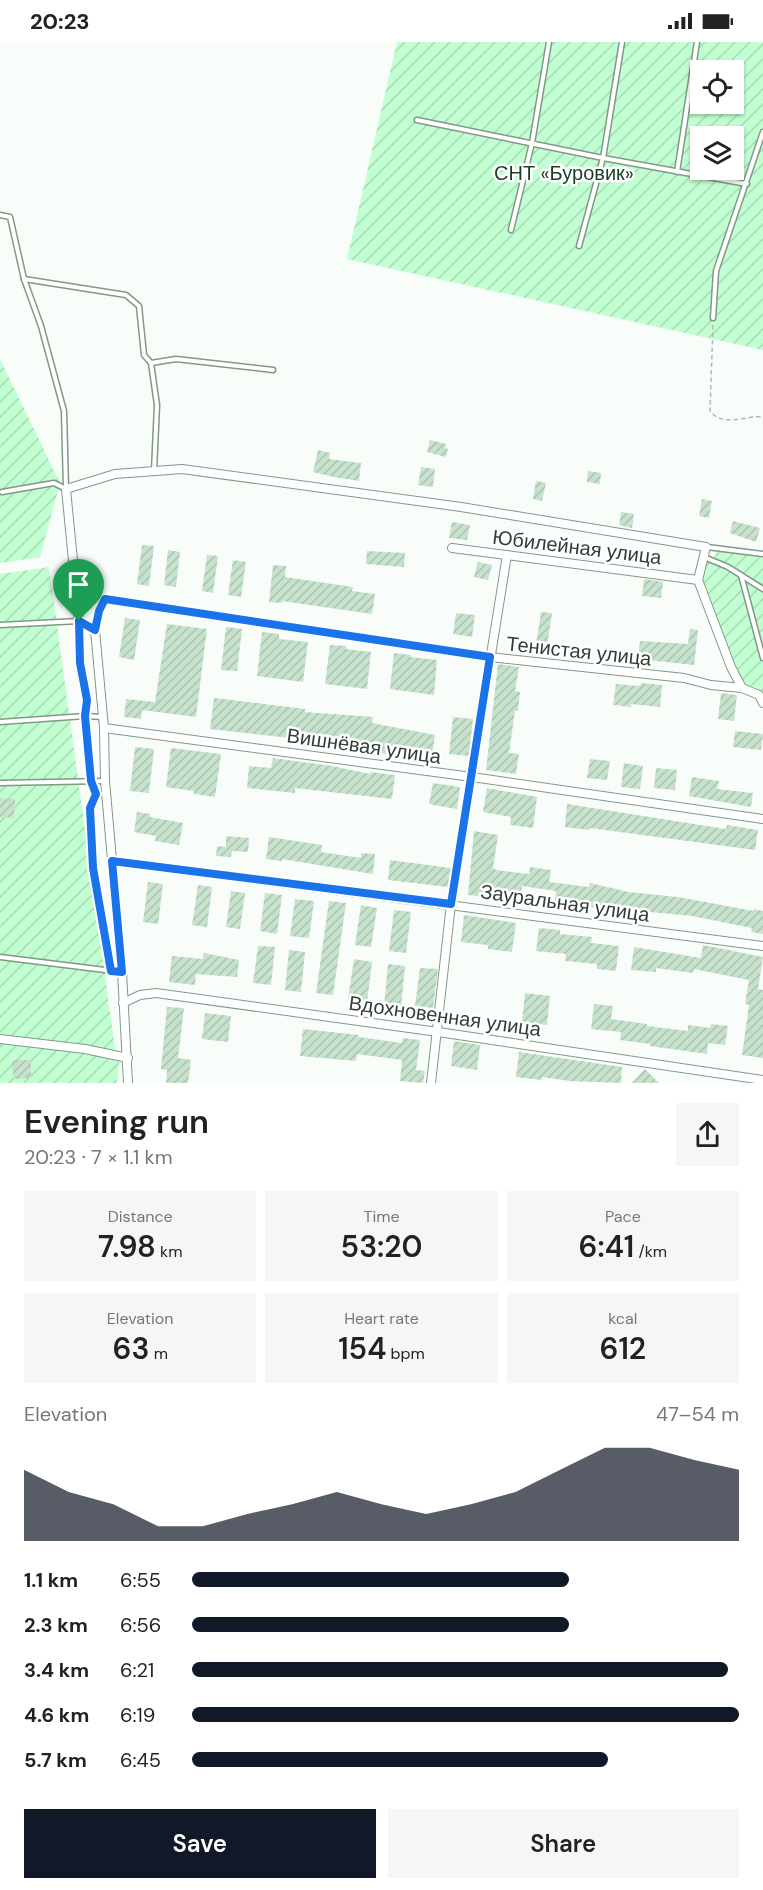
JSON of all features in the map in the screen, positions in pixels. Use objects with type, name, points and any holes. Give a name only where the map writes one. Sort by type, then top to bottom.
[{"type":"street","points":[[128,1083],[122,972],[105,781],[104,728],[95,630],[79,621],[66,489],[115,474],[182,469],[461,507],[706,547],[698,580],[731,668],[742,688]]},
{"type":"street","name":"Юбилейная улица","points":[[452,548],[698,580]]},
{"type":"street","points":[[431,1083],[451,904],[507,555]]},
{"type":"street","name":"Тенистая улица","points":[[95,630],[99,611],[105,599],[490,657],[684,678],[761,693]]},
{"type":"street","points":[[761,693],[763,703]]},
{"type":"street","name":"Вишнёвая улица","points":[[104,728],[763,819]]},
{"type":"street","name":"Зауральная улица","points":[[112,861],[763,946]]},
{"type":"street","name":"Вдохновенная улица","points":[[123,1003],[140,995],[156,993],[763,1080]]},
{"type":"street","points":[[0,1039],[85,1049],[128,1058]]},
{"type":"lane","points":[[510,230],[532,143],[549,42]]},
{"type":"lane","points":[[579,246],[603,158],[622,42]]},
{"type":"lane","points":[[677,172],[697,42]]},
{"type":"lane","points":[[417,120],[603,158],[747,184]]},
{"type":"lane","points":[[713,318],[716,271],[763,132]]},
{"type":"lane","points":[[0,214],[10,217],[24,279],[41,326],[64,411],[66,489],[54,483],[1,491]]},
{"type":"lane","points":[[24,279],[126,295],[139,306],[144,355],[151,363],[157,405],[154,471]]},
{"type":"lane","points":[[151,363],[176,359],[273,370]]},
{"type":"lane","points":[[706,547],[763,554]]},
{"type":"lane","points":[[703,557],[728,567],[763,589]]},
{"type":"lane","points":[[741,575],[763,658]]},
{"type":"lane","points":[[0,624],[79,621],[80,663],[87,700],[85,716],[91,781],[96,794],[90,808],[93,868],[111,971]]},
{"type":"lane","points":[[0,722],[85,716],[103,717]]},
{"type":"lane","points":[[0,783],[105,781]]},
{"type":"lane","points":[[0,957],[122,972]]},
{"type":"path","points":[[713,318],[710,411],[715,417],[723,420],[763,417]]},
{"type":"green space","name":"СНТ «Буровик»","points":[[397,42],[763,42],[763,350],[347,259]]},
{"type":"green space","points":[[0,359],[60,483],[40,557],[0,563]]},
{"type":"green space","points":[[717,549],[763,558],[763,701],[757,688],[744,685],[700,580],[706,564],[714,558]]},
{"type":"green space","points":[[49,567],[116,1056],[120,1056],[117,1083],[0,1083],[0,574]]},
{"type":"building","points":[[430,440],[446,444],[445,448],[448,449],[446,457],[427,452]]},
{"type":"building","points":[[318,450],[330,453],[329,459],[361,463],[359,481],[313,472]]},
{"type":"building","points":[[421,467],[435,469],[433,487],[418,485]]},
{"type":"building","points":[[588,471],[601,473],[600,484],[587,482]]},
{"type":"building","points":[[536,481],[546,483],[542,501],[533,499]]},
{"type":"building","points":[[702,499],[712,501],[709,518],[699,516]]},
{"type":"building","points":[[621,512],[634,514],[632,528],[619,525]]},
{"type":"building","points":[[733,521],[760,528],[756,542],[730,533]]},
{"type":"building","points":[[452,522],[470,525],[467,540],[449,538]]},
{"type":"building","points":[[142,545],[154,546],[149,586],[137,584]]},
{"type":"building","points":[[168,550],[180,552],[176,587],[164,585]]},
{"type":"building","points":[[367,551],[405,553],[404,567],[366,564]]},
{"type":"building","points":[[207,555],[218,556],[213,593],[202,591]]},
{"type":"building","points":[[233,560],[246,562],[241,597],[228,595]]},
{"type":"building","points":[[478,562],[492,565],[488,580],[474,577]]},
{"type":"building","points":[[273,565],[286,566],[285,577],[353,587],[352,591],[375,594],[372,614],[282,601],[282,603],[269,602]]},
{"type":"building","points":[[644,579],[663,582],[661,598],[642,596]]},
{"type":"building","points":[[541,612],[552,613],[547,646],[536,644]]},
{"type":"building","points":[[456,613],[475,615],[472,637],[453,634]]},
{"type":"building","points":[[125,618],[140,620],[134,660],[119,657]]},
{"type":"building","points":[[167,624],[207,629],[196,717],[142,710],[141,719],[124,717],[126,699],[155,702]]},
{"type":"building","points":[[226,627],[242,629],[237,671],[221,670]]},
{"type":"building","points":[[690,629],[698,630],[694,665],[638,659],[640,641],[688,644]]},
{"type":"building","points":[[262,632],[279,634],[279,639],[308,642],[303,682],[257,676]]},
{"type":"building","points":[[330,645],[371,652],[367,689],[325,684]]},
{"type":"building","points":[[394,653],[437,660],[434,695],[390,689]]},
{"type":"building","points":[[498,664],[519,667],[515,691],[520,692],[518,711],[515,711],[509,753],[519,754],[516,774],[486,770]]},
{"type":"building","points":[[641,683],[662,685],[660,707],[613,705],[616,684],[640,686]]},
{"type":"building","points":[[721,693],[737,695],[734,721],[718,719]]},
{"type":"building","points":[[214,698],[305,709],[305,712],[373,717],[372,723],[435,735],[432,756],[402,751],[401,756],[308,742],[308,740],[210,729]]},
{"type":"building","points":[[453,717],[473,719],[469,756],[449,754]]},
{"type":"building","points":[[735,731],[763,734],[761,750],[733,747]]},
{"type":"building","points":[[135,747],[154,749],[149,793],[130,791]]},
{"type":"building","points":[[171,748],[221,754],[215,797],[166,787]]},
{"type":"building","points":[[273,758],[370,774],[371,772],[395,775],[392,799],[295,788],[295,793],[247,788],[249,766],[271,768]]},
{"type":"building","points":[[590,759],[610,761],[607,780],[587,778]]},
{"type":"building","points":[[624,763],[643,766],[640,789],[621,787]]},
{"type":"building","points":[[656,768],[677,770],[675,790],[654,788]]},
{"type":"building","points":[[692,777],[719,781],[717,789],[753,793],[751,807],[689,796]]},
{"type":"building","points":[[433,783],[460,787],[457,809],[429,804]]},
{"type":"building","points":[[487,788],[537,797],[533,828],[510,825],[511,817],[483,812]]},
{"type":"building","points":[[0,798],[15,799],[14,818],[0,817]]},
{"type":"building","points":[[567,804],[726,829],[727,825],[758,830],[755,850],[590,828],[589,830],[565,827]]},
{"type":"building","points":[[137,812],[150,814],[150,817],[183,823],[179,845],[155,841],[156,836],[134,832]]},
{"type":"building","points":[[474,831],[498,835],[493,868],[496,870],[529,874],[530,867],[551,870],[549,882],[589,887],[590,883],[629,892],[678,897],[763,911],[763,934],[751,932],[752,928],[692,916],[650,912],[649,914],[604,907],[604,909],[579,905],[579,907],[555,905],[556,891],[522,886],[520,901],[468,895]]},
{"type":"building","points":[[226,836],[249,838],[248,852],[232,851],[231,857],[216,856],[217,846],[226,847]]},
{"type":"building","points":[[269,837],[322,845],[321,852],[361,858],[361,853],[375,854],[373,874],[282,859],[282,861],[266,859]]},
{"type":"building","points":[[390,860],[451,868],[448,887],[388,880]]},
{"type":"building","points":[[148,882],[163,884],[158,924],[143,922]]},
{"type":"building","points":[[198,885],[212,887],[207,927],[192,925]]},
{"type":"building","points":[[231,891],[245,893],[240,929],[226,927]]},
{"type":"building","points":[[265,893],[282,895],[277,934],[260,931]]},
{"type":"building","points":[[295,899],[314,901],[309,938],[290,936]]},
{"type":"building","points":[[329,901],[346,903],[333,995],[316,993]]},
{"type":"building","points":[[361,905],[377,908],[371,947],[355,945]]},
{"type":"building","points":[[394,910],[411,912],[406,953],[389,951]]},
{"type":"building","points":[[464,915],[516,923],[512,952],[488,949],[488,945],[461,942]]},
{"type":"building","points":[[539,928],[560,930],[560,934],[592,937],[591,943],[619,946],[616,971],[597,969],[597,964],[565,961],[566,954],[536,951]]},
{"type":"building","points":[[703,945],[763,957],[758,989],[763,990],[763,1058],[742,1055],[749,1005],[745,1004],[749,980],[694,969],[693,973],[656,968],[656,972],[631,970],[634,947],[701,958]]},
{"type":"building","points":[[258,946],[275,947],[271,985],[253,983]]},
{"type":"building","points":[[289,950],[305,952],[301,992],[285,990]]},
{"type":"building","points":[[204,953],[239,960],[237,977],[196,974],[195,985],[169,982],[172,956],[203,959]]},
{"type":"building","points":[[354,959],[372,962],[367,1002],[348,999]]},
{"type":"building","points":[[388,964],[405,966],[401,1008],[384,1007]]},
{"type":"building","points":[[420,968],[438,969],[433,1008],[415,1006]]},
{"type":"building","points":[[525,993],[550,996],[547,1025],[522,1022]]},
{"type":"building","points":[[594,1004],[613,1006],[611,1019],[647,1024],[647,1026],[688,1031],[688,1025],[710,1028],[711,1024],[728,1026],[725,1045],[708,1043],[707,1054],[620,1040],[621,1032],[591,1029]]},
{"type":"building","points":[[167,1007],[184,1008],[178,1058],[191,1060],[188,1083],[166,1083],[167,1070],[161,1069]]},
{"type":"building","points":[[205,1013],[231,1016],[228,1042],[202,1039]]},
{"type":"building","points":[[303,1029],[359,1035],[359,1037],[402,1043],[403,1038],[420,1040],[416,1070],[425,1071],[423,1083],[400,1081],[402,1060],[357,1054],[356,1061],[300,1056]]},
{"type":"building","points":[[454,1041],[480,1045],[477,1070],[451,1066]]},
{"type":"building","points":[[519,1052],[622,1067],[621,1083],[516,1077]]},
{"type":"building","points":[[12,1060],[31,1060],[31,1078],[13,1079]]},
{"type":"building","points":[[645,1069],[659,1083],[632,1083]]},
{"type":"route","points":[[105,599],[490,657],[451,904],[112,861],[122,972],[111,971],[93,868],[90,808],[96,794],[91,781],[85,716],[87,700],[80,663],[79,621],[95,630],[99,611],[105,599]]}]
